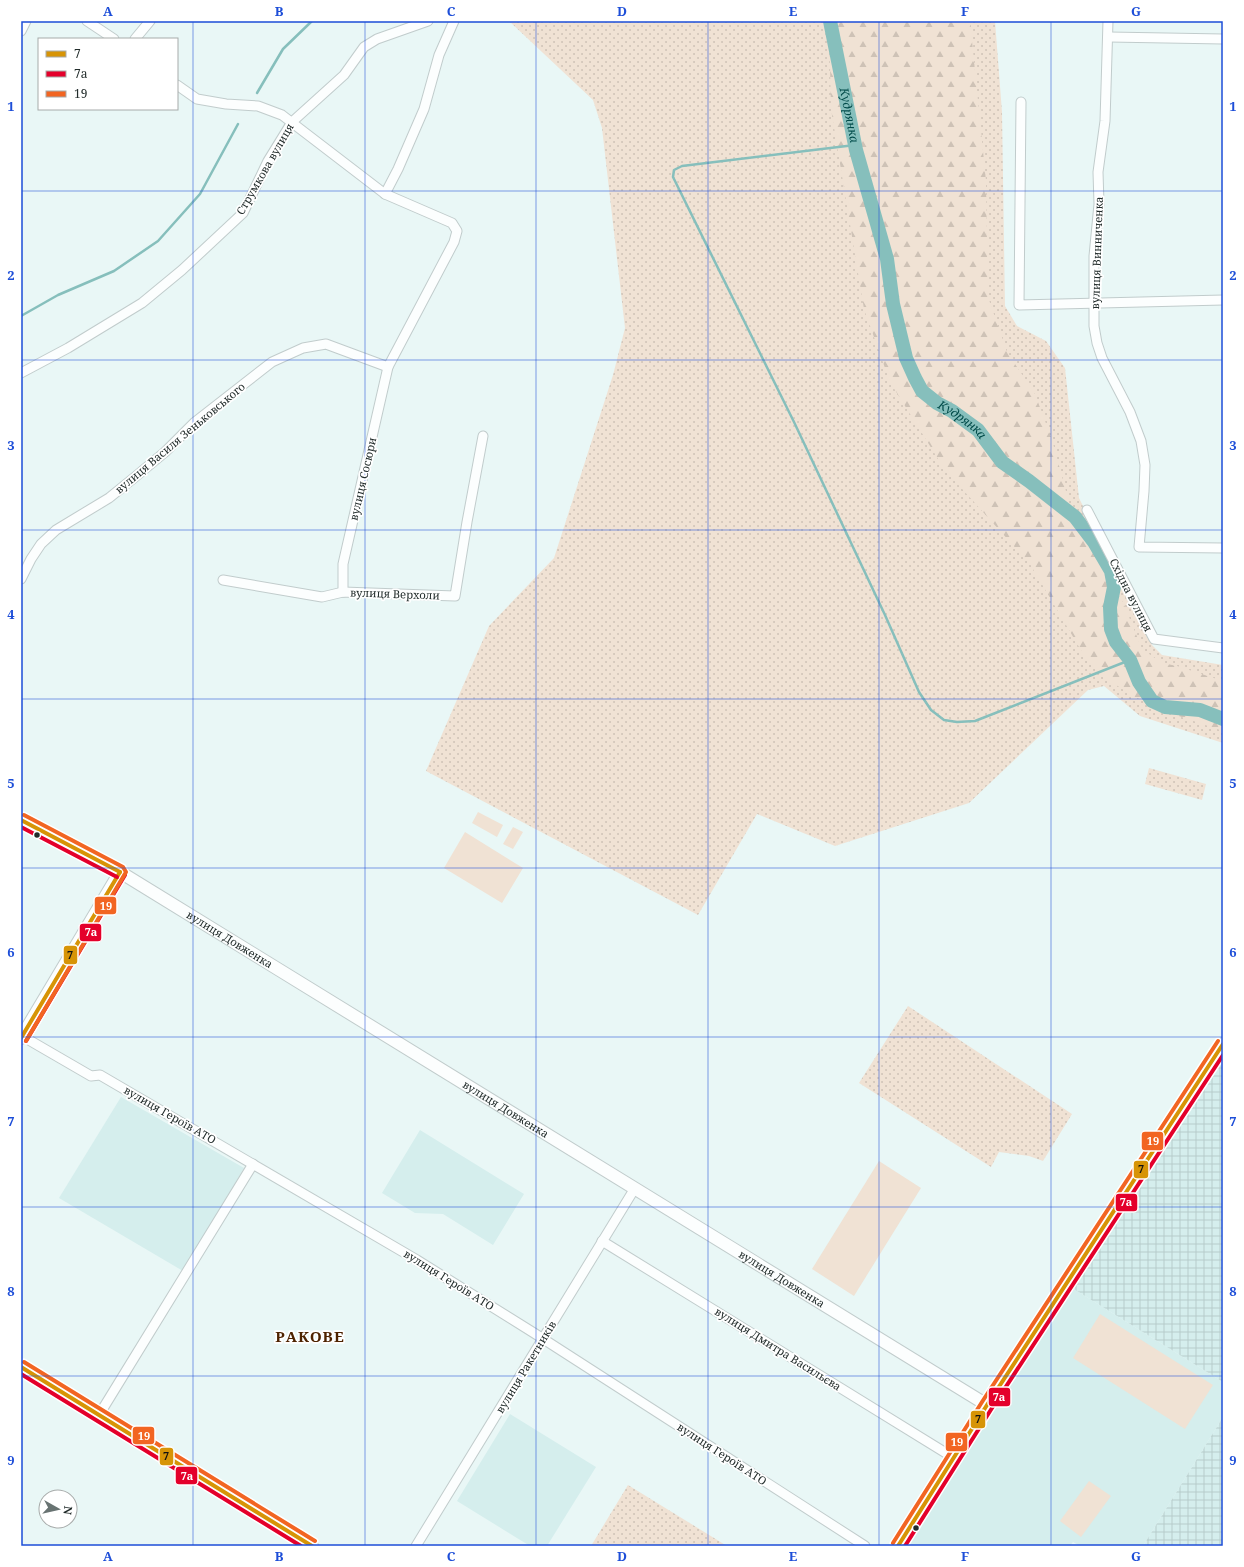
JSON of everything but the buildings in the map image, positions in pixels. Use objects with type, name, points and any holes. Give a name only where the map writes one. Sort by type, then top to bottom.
[{"type":"street","points":[[21,31],[26,21]]},
{"type":"street","points":[[87,21],[112,38]]},
{"type":"street","points":[[136,38],[150,21]]},
{"type":"street","name":"Струмкова вулиця","points":[[21,373],[68,348],[142,303],[182,270],[243,213],[268,161],[292,122],[344,75],[364,47],[377,39],[428,21]]},
{"type":"street","points":[[385,194],[398,169],[424,109],[439,55],[454,21]]},
{"type":"street","name":"вулиця Винниченка","points":[[1108,21],[1105,121],[1098,172],[1099,204],[1094,256],[1094,326],[1097,343],[1102,358],[1130,412],[1141,441],[1145,465],[1144,491],[1138,547],[1223,548]]},
{"type":"street","points":[[1108,37],[1223,40]]},
{"type":"street","points":[[178,86],[197,99],[226,104],[258,106],[282,115],[385,194],[452,223],[457,231],[454,242],[388,367]]},
{"type":"street","points":[[1021,102],[1019,305],[1223,300]]},
{"type":"street","name":"вулиця Василя Зеньковського","points":[[21,579],[38,549],[56,530],[120,490],[165,452],[195,422],[272,362],[303,348],[326,344],[388,367]]},
{"type":"street","name":"вулиця Сосюри","points":[[343,592],[344,564],[388,367]]},
{"type":"street","name":"вулиця Верхоли","points":[[223,580],[322,597],[343,592],[455,596],[467,522],[484,436]]},
{"type":"street","name":"Східна вулиця","points":[[1087,510],[1154,639],[1223,648]]},
{"type":"street","name":"вулиця Довженка","points":[[21,820],[120,872],[987,1405]]},
{"type":"street","points":[[22,1037],[120,872]]},
{"type":"street","name":"вулиця Героїв АТО","points":[[22,1037],[91,1076],[100,1075],[417,1260],[543,1339],[865,1546]]},
{"type":"street","points":[[898,1546],[987,1405],[1223,1044]]},
{"type":"street","points":[[99,1415],[253,1164]]},
{"type":"street","name":"вулиця Ракетників","points":[[416,1546],[635,1188]]},
{"type":"street","name":"вулиця Дмитра Васильєва","points":[[602,1241],[954,1458]]},
{"type":"street","points":[[21,1367],[312,1546]]},
{"type":"shaded area","points":[[1223,1051],[1223,1382],[1069,1286]]},
{"type":"shaded area","points":[[121,1097],[244,1168],[183,1271],[59,1198]]},
{"type":"shaded area","points":[[420,1130],[524,1194],[493,1245],[443,1214],[415,1213],[382,1193]]},
{"type":"shaded area","points":[[1069,1286],[1223,1382],[1223,1417],[1143,1546],[1080,1546],[1073,1542],[1070,1546],[903,1546]]},
{"type":"shaded area","points":[[510,1414],[596,1467],[547,1546],[530,1546],[457,1501]]},
{"type":"shaded area","points":[[1223,1417],[1223,1546],[1143,1546]]},
{"type":"green space","points":[[509,21],[995,21],[1002,112],[1005,306],[1017,326],[1046,341],[1065,368],[1079,498],[1152,645],[1162,655],[1223,665],[1223,743],[1140,716],[1104,686],[1088,690],[969,803],[835,846],[757,814],[698,915],[426,771],[489,626],[554,558],[613,375],[625,328],[602,128],[593,100]]},
{"type":"green space","points":[[829,21],[970,21],[986,181],[988,297],[1007,352],[1035,394],[1052,440],[1070,506],[1118,590],[1142,649],[1162,663],[1177,666],[1223,681],[1223,731],[1170,713],[1133,696],[1107,679],[1088,662],[1030,564],[945,470],[890,382],[864,309],[831,109]]},
{"type":"green space","points":[[1149,768],[1206,784],[1202,800],[1145,784]]},
{"type":"green space","points":[[478,812],[503,825],[497,837],[472,823]]},
{"type":"green space","points":[[513,827],[523,832],[513,849],[503,844]]},
{"type":"green space","points":[[465,832],[523,868],[502,903],[444,868]]},
{"type":"green space","points":[[908,1006],[1072,1114],[1043,1161],[1029,1156],[999,1152],[991,1167],[859,1083]]},
{"type":"green space","points":[[879,1161],[921,1188],[854,1296],[812,1269]]},
{"type":"green space","points":[[1100,1314],[1213,1385],[1185,1429],[1073,1358]]},
{"type":"green space","points":[[1089,1481],[1111,1496],[1081,1537],[1060,1521]]},
{"type":"green space","points":[[628,1485],[727,1546],[591,1546]]},
{"type":"waterway","points":[[257,93],[283,49],[312,21]]},
{"type":"waterway","name":"Кудрянка","points":[[830,21],[856,150],[887,259],[893,304],[906,358],[922,391],[937,403],[952,411],[978,430],[1002,462],[1075,517],[1094,542],[1111,571],[1114,587],[1110,607],[1111,629],[1116,642],[1130,660],[1139,682],[1152,701],[1165,707],[1200,710],[1223,719]]},
{"type":"waterway","points":[[21,316],[58,295],[114,271],[158,241],[200,194],[238,124]]},
{"type":"waterway","points":[[855,145],[682,166],[674,170],[673,177],[794,422],[885,615],[919,692],[931,710],[944,720],[957,722],[975,721],[1130,660]]},
{"type":"transit line","name":"19","points":[[24,815],[123,867],[126,872],[26,1041]]},
{"type":"transit line","name":"7","points":[[21,820],[120,872]]},
{"type":"transit line","name":"7а","points":[[21,827],[117,877]]},
{"type":"transit line","name":"7","points":[[21,1038],[120,872]]},
{"type":"transit line","name":"7а","points":[[26,1041],[125,875]]},
{"type":"transit line","name":"19","points":[[893,1543],[982,1402],[1218,1041]]},
{"type":"transit line","name":"7","points":[[898,1546],[987,1405],[1223,1044]]},
{"type":"transit line","name":"7а","points":[[905,1546],[992,1408],[1223,1055]]},
{"type":"transit line","name":"19","points":[[24,1362],[315,1541]]},
{"type":"transit line","name":"7","points":[[21,1367],[312,1546]]},
{"type":"transit line","name":"7а","points":[[21,1374],[301,1546]]},
{"type":"district","name":"РАКОВЕ","points":[[310,1337]]}]
